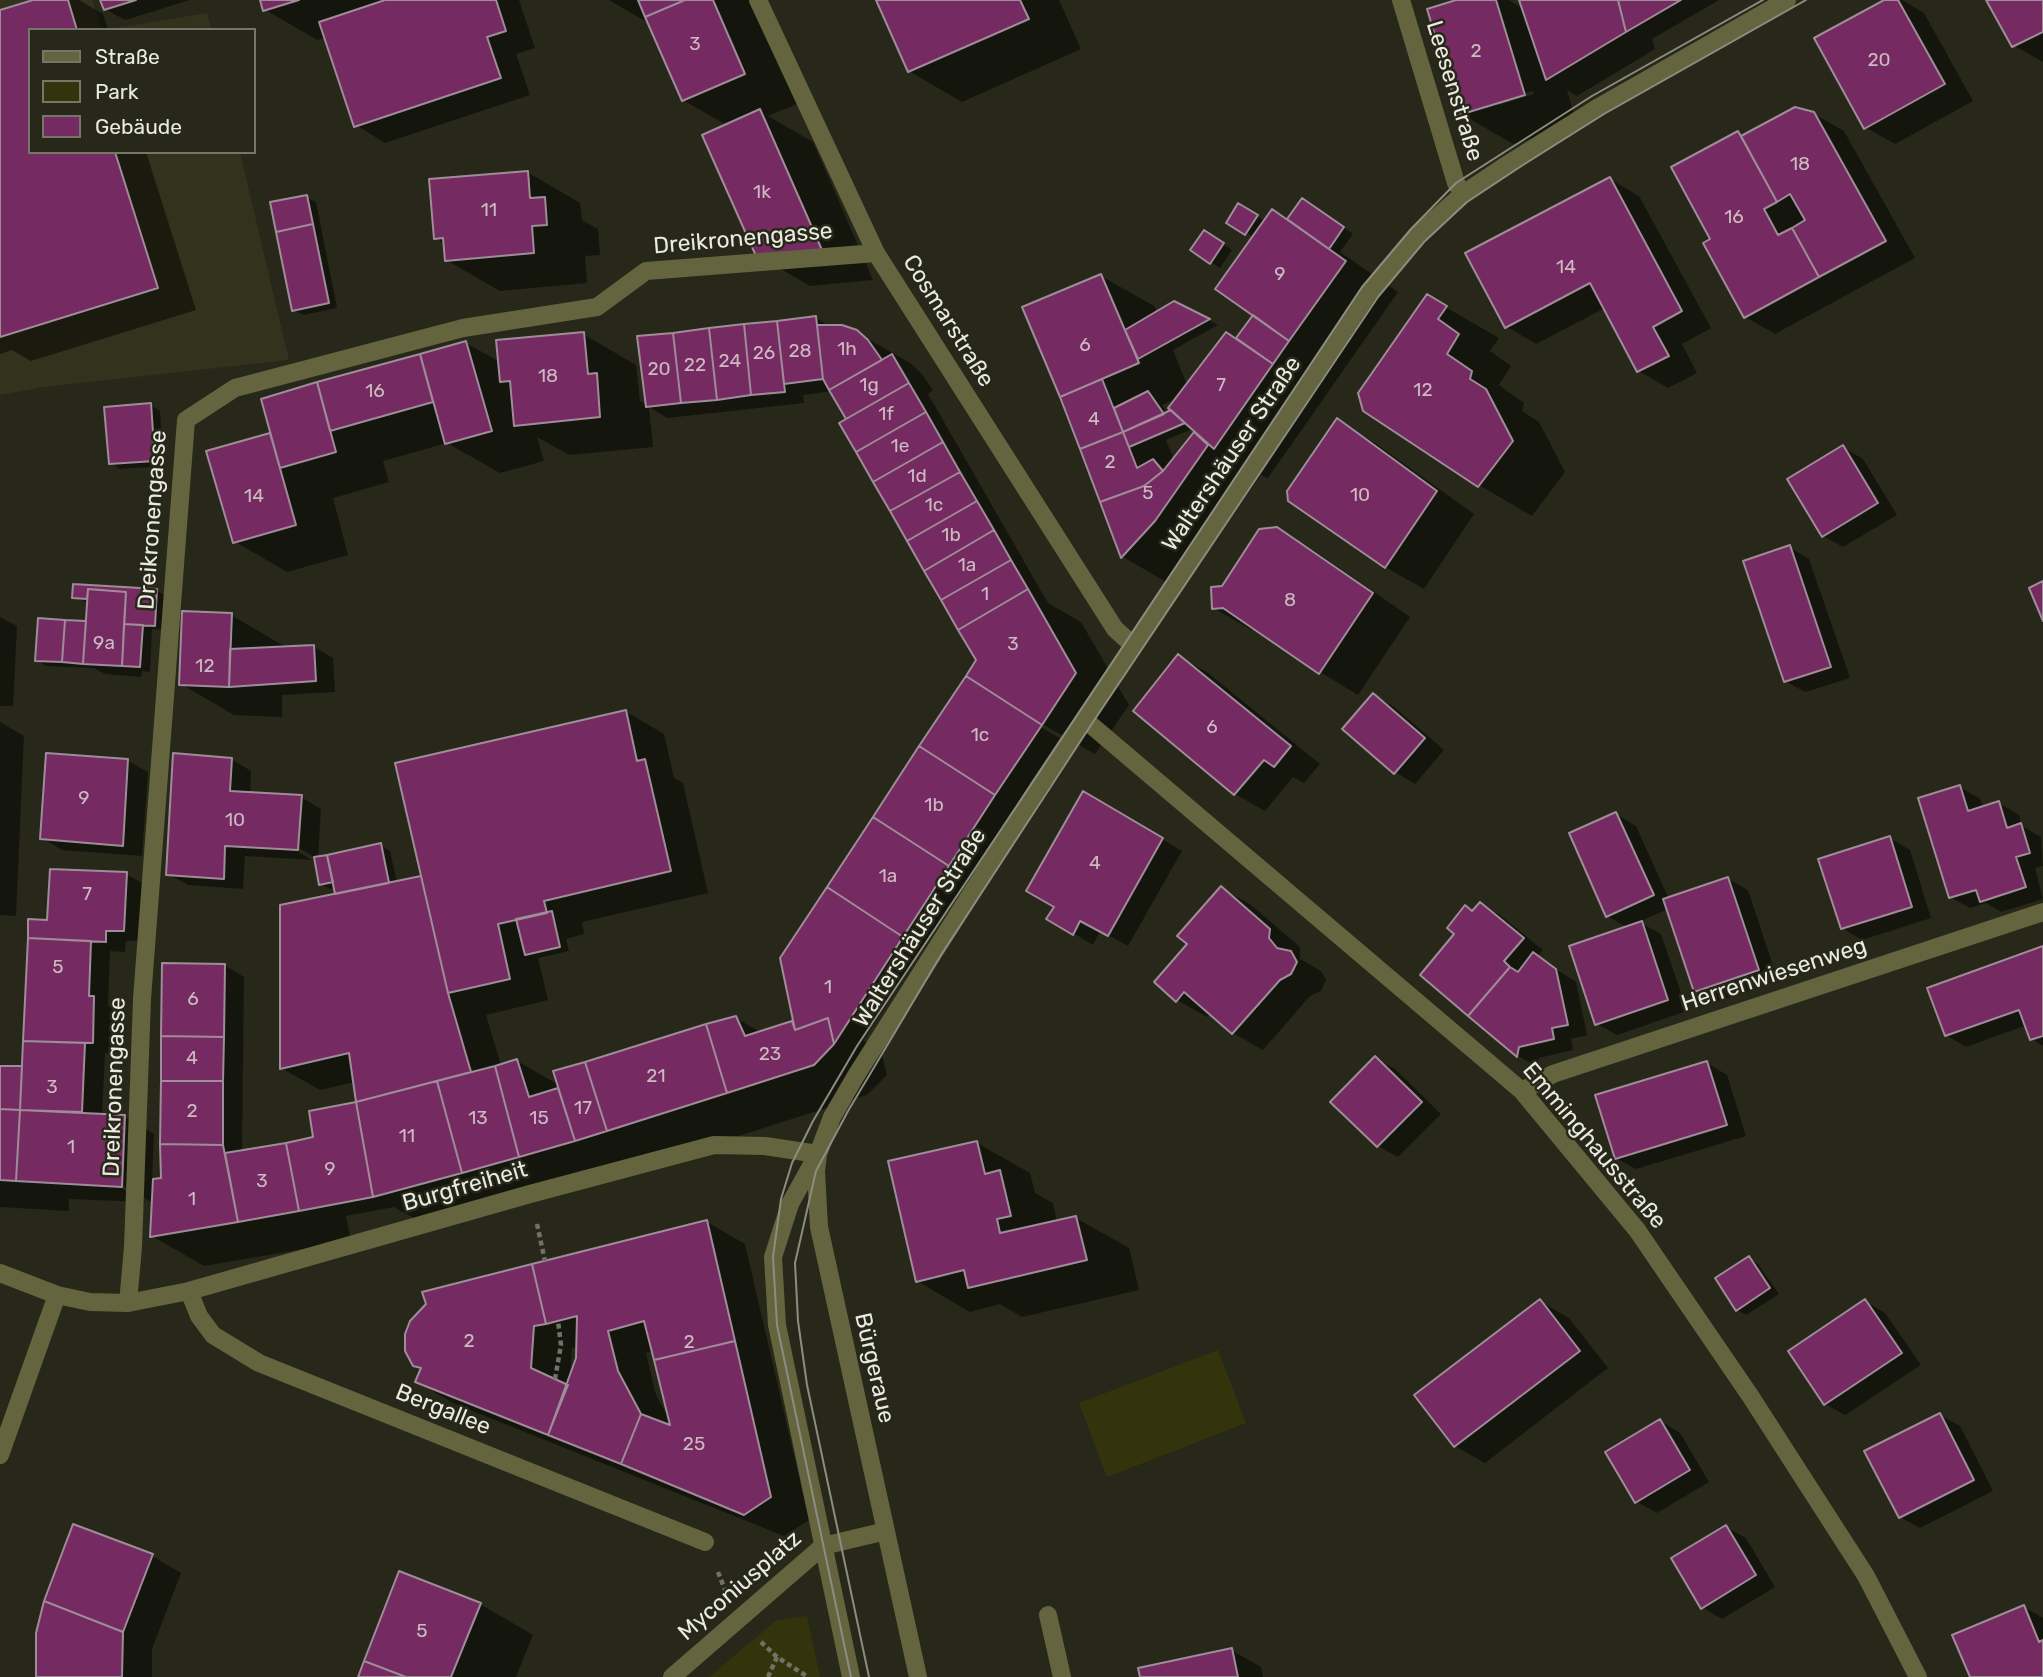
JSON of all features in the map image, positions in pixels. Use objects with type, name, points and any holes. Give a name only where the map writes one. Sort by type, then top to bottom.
[{"type":"street","name":"Cosmarstraße","points":[[758,0],[876,253],[1115,629],[1134,646]]},
{"type":"street","name":"Leesenstraße","points":[[1401,0],[1457,183],[1463,194]]},
{"type":"street","name":"Waltershäuser Straße","points":[[857,1074],[968,896],[1084,719],[1368,294],[1416,236],[1463,194],[1597,108],[1787,0]]},
{"type":"street","name":"Dreikronengasse","points":[[128,1303],[133,1247],[142,999],[186,420],[235,388],[463,328],[597,307],[646,271],[876,253]]},
{"type":"street","name":"Emminghausstraße","points":[[1084,719],[1522,1091],[1637,1230],[1751,1397],[1866,1576],[1918,1677]]},
{"type":"street","name":"Herrenwiesenweg","points":[[1522,1091],[1553,1074],[2043,912]]},
{"type":"street","name":"Bürgeraue","points":[[857,1074],[832,1117],[818,1154],[816,1171],[819,1227],[918,1677]]},
{"type":"street","name":"Burgfreiheit","points":[[128,1303],[189,1292],[530,1194],[714,1145],[765,1146],[818,1154]]},
{"type":"street","points":[[818,1154],[790,1204],[773,1257],[777,1325],[851,1677]]},
{"type":"street","points":[[0,1273],[57,1294],[90,1302],[128,1303]]},
{"type":"street","name":"Bergallee","points":[[189,1292],[199,1316],[213,1335],[259,1363],[705,1542]]},
{"type":"street","points":[[0,1455],[57,1294]]},
{"type":"street","name":"Myconiusplatz","points":[[672,1677],[823,1546],[886,1531]]},
{"type":"street","points":[[1048,1615],[1062,1677]]},
{"type":"path","points":[[555,1379],[561,1345],[558,1321]]},
{"type":"path","points":[[705,1542],[737,1620],[777,1657],[808,1677]]},
{"type":"path","points":[[768,1677],[777,1657]]},
{"type":"shaded area","points":[[0,0],[92,0],[101,28],[28,28],[28,154],[240,154],[289,360],[44,387],[0,395]]},
{"type":"shaded area","points":[[207,13],[211,28],[115,28]]},
{"type":"green space","points":[[1218,1350],[1246,1423],[1107,1477],[1079,1403]]},
{"type":"green space","points":[[807,1616],[820,1677],[709,1677],[777,1620]]},
{"type":"building","points":[[33,0],[68,0],[76,28],[28,28],[28,154],[116,154],[158,288],[0,337],[0,10]]},
{"type":"building","points":[[100,0],[136,0],[104,10]]},
{"type":"building","points":[[260,0],[299,0],[263,11]]},
{"type":"building","points":[[385,0],[496,0],[506,31],[487,37],[501,78],[354,127],[319,22]]},
{"type":"building","points":[[638,0],[685,0],[645,17]]},
{"type":"building","points":[[685,0],[713,0],[745,74],[682,101],[645,17]]},
{"type":"building","points":[[876,0],[1020,0],[1029,19],[908,72]]},
{"type":"building","points":[[1456,0],[1496,0],[1525,95],[1459,115],[1427,9]]},
{"type":"building","points":[[1519,0],[1618,0],[1626,32],[1546,80]]},
{"type":"building","points":[[1618,0],[1681,0],[1626,32]]},
{"type":"building","points":[[1884,0],[1898,0],[1945,84],[1864,129],[1814,38]]},
{"type":"building","points":[[1986,0],[2043,0],[2043,32],[2012,47]]},
{"type":"building","points":[[1795,107],[1814,112],[1886,241],[1819,277],[1792,228],[1805,220],[1790,194],[1777,202],[1741,136]]},
{"type":"building","points":[[760,109],[822,250],[756,256],[702,135]]},
{"type":"building","points":[[1738,131],[1777,202],[1764,209],[1778,235],[1792,228],[1819,277],[1744,318],[1703,243],[1710,239],[1671,167]]},
{"type":"building","points":[[528,171],[530,198],[545,197],[547,225],[532,226],[534,253],[445,261],[443,238],[434,239],[429,179]]},
{"type":"building","points":[[1610,177],[1682,311],[1653,327],[1669,356],[1637,372],[1590,283],[1505,328],[1465,253]]},
{"type":"building","points":[[307,195],[313,224],[276,232],[270,202]]},
{"type":"building","points":[[1302,198],[1344,227],[1329,249],[1287,219]]},
{"type":"building","points":[[1238,203],[1258,215],[1245,235],[1226,223]]},
{"type":"building","points":[[1272,209],[1346,261],[1289,341],[1215,289]]},
{"type":"building","points":[[313,224],[329,303],[292,311],[276,232]]},
{"type":"building","points":[[1204,230],[1224,243],[1210,264],[1190,250]]},
{"type":"building","points":[[1101,274],[1139,363],[1060,397],[1022,307]]},
{"type":"building","points":[[1427,294],[1447,306],[1438,319],[1459,334],[1447,354],[1472,371],[1470,379],[1486,389],[1513,441],[1478,487],[1363,411],[1358,393]]},
{"type":"building","points":[[1174,301],[1210,319],[1138,359],[1125,330]]},
{"type":"building","points":[[1253,315],[1289,341],[1273,364],[1236,338]]},
{"type":"building","points":[[816,316],[823,379],[784,384],[777,321]]},
{"type":"building","points":[[777,321],[785,392],[751,395],[744,324]]},
{"type":"building","points":[[744,324],[751,395],[717,400],[709,328]]},
{"type":"building","points":[[817,325],[842,325],[857,330],[882,360],[829,390],[823,379]]},
{"type":"building","points":[[709,328],[717,400],[681,403],[673,333]]},
{"type":"building","points":[[584,332],[588,374],[597,373],[600,417],[514,426],[510,381],[500,382],[496,340]]},
{"type":"building","points":[[1226,332],[1273,364],[1214,449],[1168,408]]},
{"type":"building","points":[[673,333],[681,403],[646,407],[637,336]]},
{"type":"building","points":[[466,341],[492,431],[445,444],[420,354]]},
{"type":"building","points":[[420,354],[433,402],[330,431],[317,382]]},
{"type":"building","points":[[892,354],[909,383],[846,419],[829,390]]},
{"type":"building","points":[[1102,379],[1123,432],[1080,449],[1060,397]]},
{"type":"building","points":[[317,382],[336,452],[280,468],[261,399]]},
{"type":"building","points":[[909,383],[926,412],[856,452],[839,423]]},
{"type":"building","points":[[1148,391],[1164,414],[1123,432],[1114,408]]},
{"type":"building","points":[[151,403],[155,461],[109,464],[104,407]]},
{"type":"building","points":[[1171,410],[1185,423],[1129,447],[1123,432]]},
{"type":"building","points":[[926,412],[943,442],[873,482],[856,452]]},
{"type":"building","points":[[1337,418],[1437,491],[1385,568],[1288,501],[1287,491]]},
{"type":"building","points":[[1123,432],[1137,468],[1153,459],[1163,471],[1144,486],[1100,502],[1080,449]]},
{"type":"building","points":[[1194,432],[1208,445],[1155,521],[1121,558],[1100,502],[1144,486],[1163,471]]},
{"type":"building","points":[[270,433],[296,525],[233,543],[206,451]]},
{"type":"building","points":[[943,442],[960,472],[890,511],[873,482]]},
{"type":"building","points":[[1843,445],[1878,503],[1822,537],[1787,479]]},
{"type":"building","points":[[960,472],[977,501],[907,541],[890,511]]},
{"type":"building","points":[[977,501],[994,530],[924,571],[907,541]]},
{"type":"building","points":[[1277,527],[1373,593],[1319,674],[1223,608],[1212,609],[1211,587],[1222,586],[1259,529]]},
{"type":"building","points":[[994,530],[1011,560],[941,600],[924,571]]},
{"type":"building","points":[[1790,545],[1831,667],[1784,682],[1743,561]]},
{"type":"building","points":[[1011,560],[1028,589],[958,630],[941,600]]},
{"type":"building","points":[[2043,581],[2043,621],[2029,588]]},
{"type":"building","points":[[73,584],[157,589],[155,626],[124,624],[126,592],[88,589],[87,599],[72,598]]},
{"type":"building","points":[[88,589],[126,592],[122,666],[83,664]]},
{"type":"building","points":[[1028,589],[1076,673],[1042,725],[966,676],[976,660],[958,630]]},
{"type":"building","points":[[182,611],[232,613],[229,687],[179,685]]},
{"type":"building","points":[[38,618],[65,620],[62,662],[35,661]]},
{"type":"building","points":[[65,620],[86,621],[83,664],[62,662]]},
{"type":"building","points":[[124,624],[143,625],[140,667],[122,666]]},
{"type":"building","points":[[314,645],[316,681],[229,687],[230,649]]},
{"type":"building","points":[[1178,654],[1291,746],[1274,767],[1264,760],[1234,795],[1133,711]]},
{"type":"building","points":[[966,676],[1042,725],[995,795],[919,746]]},
{"type":"building","points":[[1373,693],[1425,738],[1394,774],[1342,729]]},
{"type":"building","points":[[626,710],[637,761],[645,759],[671,871],[544,901],[547,913],[498,924],[510,979],[448,993],[395,763]]},
{"type":"building","points":[[919,746],[995,795],[949,866],[873,817]]},
{"type":"building","points":[[46,753],[128,759],[123,846],[40,839]]},
{"type":"building","points":[[173,753],[232,758],[230,791],[302,795],[298,850],[225,846],[224,879],[166,875]]},
{"type":"building","points":[[1960,785],[1968,811],[1999,801],[2007,828],[2021,823],[2030,853],[2016,857],[2026,887],[1980,902],[1976,890],[1949,898],[1918,798]]},
{"type":"building","points":[[1083,791],[1163,838],[1108,936],[1080,921],[1073,935],[1046,919],[1054,907],[1026,891]]},
{"type":"building","points":[[1616,812],[1654,895],[1606,917],[1569,833]]},
{"type":"building","points":[[873,817],[949,866],[903,937],[827,887]]},
{"type":"building","points":[[1890,836],[1912,907],[1841,929],[1818,859]]},
{"type":"building","points":[[381,843],[389,883],[335,894],[327,855]]},
{"type":"building","points":[[327,855],[333,882],[319,885],[314,857]]},
{"type":"building","points":[[50,869],[127,872],[124,931],[106,931],[106,942],[28,938],[28,919],[47,920]]},
{"type":"building","points":[[421,876],[448,993],[471,1072],[356,1102],[349,1053],[280,1069],[280,905]]},
{"type":"building","points":[[1728,877],[1759,970],[1694,992],[1663,899]]},
{"type":"building","points":[[1221,886],[1270,929],[1269,938],[1277,948],[1291,951],[1297,962],[1291,974],[1280,980],[1232,1034],[1184,992],[1176,1002],[1154,982],[1187,944],[1177,936]]},
{"type":"building","points":[[827,887],[903,937],[834,1044],[828,1018],[795,1030],[780,958]]},
{"type":"building","points":[[1480,902],[1524,938],[1504,961],[1510,967],[1468,1016],[1420,975],[1454,934],[1447,928],[1465,905],[1472,911]]},
{"type":"building","points":[[552,911],[560,947],[525,955],[516,919]]},
{"type":"building","points":[[1642,921],[1668,1000],[1595,1025],[1569,946]]},
{"type":"building","points":[[28,938],[91,941],[89,996],[94,996],[93,1043],[23,1041]]},
{"type":"building","points":[[2043,946],[2043,1036],[2030,1040],[2019,1010],[1945,1036],[1927,988]]},
{"type":"building","points":[[1533,952],[1556,969],[1568,1025],[1552,1028],[1554,1039],[1519,1047],[1517,1057],[1468,1016],[1510,967],[1518,972]]},
{"type":"building","points":[[162,963],[225,964],[224,1037],[161,1036]]},
{"type":"building","points":[[736,1016],[745,1036],[792,1021],[795,1030],[828,1018],[834,1044],[814,1065],[727,1093],[706,1024]]},
{"type":"building","points":[[706,1024],[727,1093],[607,1131],[585,1062]]},
{"type":"building","points":[[161,1036],[224,1037],[223,1081],[161,1081]]},
{"type":"building","points":[[23,1041],[85,1043],[82,1112],[20,1110]]},
{"type":"building","points":[[1375,1056],[1422,1102],[1377,1147],[1330,1102]]},
{"type":"building","points":[[517,1059],[529,1097],[558,1088],[575,1141],[519,1157],[495,1066]]},
{"type":"building","points":[[1707,1061],[1727,1125],[1615,1159],[1595,1095]]},
{"type":"building","points":[[585,1062],[607,1131],[575,1141],[553,1071]]},
{"type":"building","points":[[0,1066],[22,1066],[20,1110],[0,1109]]},
{"type":"building","points":[[495,1066],[519,1157],[462,1173],[437,1081]]},
{"type":"building","points":[[161,1081],[223,1081],[223,1145],[160,1144]]},
{"type":"building","points":[[437,1081],[462,1173],[373,1197],[356,1102]]},
{"type":"building","points":[[356,1102],[373,1197],[299,1211],[286,1143],[313,1137],[309,1111]]},
{"type":"building","points":[[0,1109],[20,1110],[16,1181],[0,1180]]},
{"type":"building","points":[[20,1110],[125,1115],[122,1187],[16,1181]]},
{"type":"building","points":[[977,1141],[985,1174],[1000,1170],[1011,1216],[997,1219],[1000,1233],[1076,1216],[1087,1260],[968,1288],[964,1270],[916,1282],[888,1161]]},
{"type":"building","points":[[286,1143],[299,1211],[238,1222],[225,1153]]},
{"type":"building","points":[[160,1144],[223,1145],[238,1222],[150,1237],[153,1179],[161,1178]]},
{"type":"building","points":[[707,1220],[735,1341],[654,1360],[644,1321],[608,1331],[618,1371],[641,1414],[621,1464],[548,1435],[576,1358],[577,1316],[546,1324],[532,1264]]},
{"type":"building","points":[[1749,1256],[1770,1288],[1736,1311],[1715,1278]]},
{"type":"building","points":[[532,1264],[546,1324],[534,1326],[531,1368],[568,1385],[548,1435],[415,1382],[421,1368],[413,1366],[405,1351],[405,1334],[410,1321],[426,1304],[422,1292]]},
{"type":"building","points":[[1540,1299],[1580,1351],[1454,1447],[1414,1395]]},
{"type":"building","points":[[1865,1299],[1902,1353],[1824,1405],[1788,1351]]},
{"type":"building","points":[[735,1341],[771,1497],[744,1515],[621,1464],[641,1414],[670,1425],[654,1360]]},
{"type":"building","points":[[1940,1413],[1974,1480],[1899,1518],[1864,1451]]},
{"type":"building","points":[[1660,1419],[1690,1470],[1635,1503],[1605,1452]]},
{"type":"building","points":[[73,1524],[153,1554],[123,1632],[44,1601]]},
{"type":"building","points":[[1726,1525],[1756,1575],[1701,1609],[1671,1558]]},
{"type":"building","points":[[399,1571],[481,1603],[451,1677],[406,1677],[364,1661]]},
{"type":"building","points":[[44,1601],[123,1632],[122,1677],[36,1677],[36,1633]]},
{"type":"building","points":[[2024,1605],[2039,1642],[2043,1640],[2043,1677],[1970,1677],[1952,1635]]},
{"type":"building","points":[[1232,1648],[1238,1677],[1140,1677],[1138,1668]]},
{"type":"building","points":[[364,1661],[406,1677],[358,1677]]},
{"type":"tram line","points":[[851,1677],[777,1325],[773,1257],[781,1199],[792,1163],[813,1121],[857,1046],[1362,287],[1411,229],[1456,183],[1592,96],[1763,0]]},
{"type":"tram line","points":[[869,1677],[807,1385],[798,1321],[795,1263],[816,1171],[848,1111],[941,955],[1091,725],[1378,297],[1424,242],[1467,202],[1523,165],[1604,114],[1806,0]]}]
